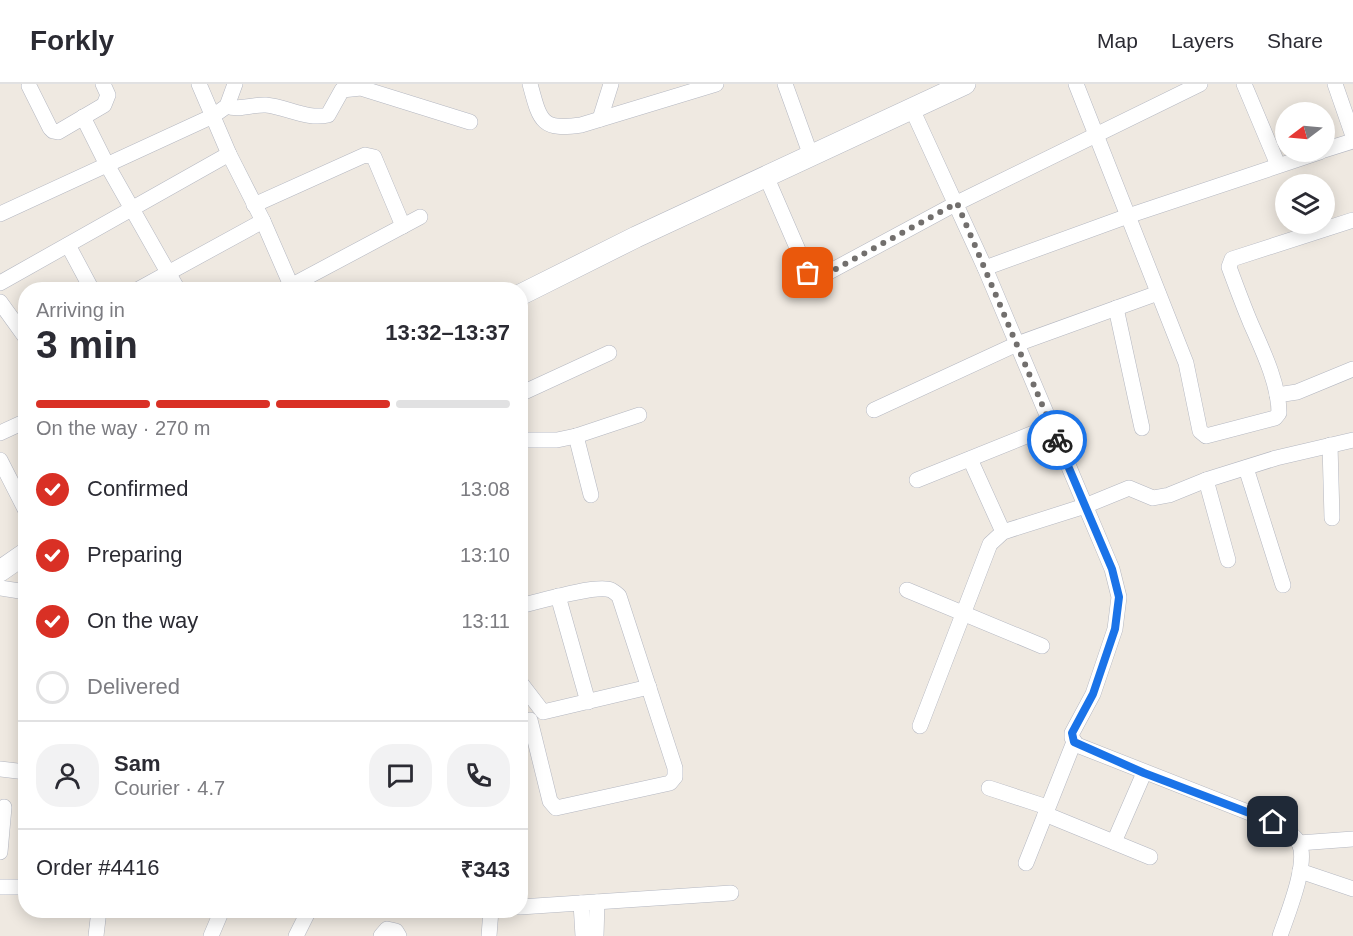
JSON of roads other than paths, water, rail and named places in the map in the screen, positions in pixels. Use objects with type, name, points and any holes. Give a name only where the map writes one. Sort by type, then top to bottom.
[{"type":"main road","points":[[528,291],[636,237],[965,84]]},
{"type":"main road","points":[[0,571],[18,559]]},
{"type":"street","points":[[29,86],[53,131],[58,132],[104,105],[108,95],[103,84]]},
{"type":"street","points":[[199,84],[229,154],[262,221],[287,282]]},
{"type":"street","points":[[0,214],[106,163],[213,116],[227,106],[235,84]]},
{"type":"street","points":[[530,84],[541,116],[549,126],[559,128],[600,119],[678,89],[716,84]]},
{"type":"street","points":[[600,119],[611,84]]},
{"type":"street","points":[[785,84],[811,156]]},
{"type":"street","points":[[1076,84],[1186,363],[1202,434],[1211,436],[1275,418],[1279,413],[1277,395],[1262,344],[1251,324],[1229,263],[1237,257],[1353,220]]},
{"type":"street","points":[[766,176],[808,273],[816,279],[957,203],[1200,84]]},
{"type":"street","points":[[1244,84],[1278,165]]},
{"type":"street","points":[[1335,84],[1353,136]]},
{"type":"street","points":[[227,106],[233,108],[266,105],[319,117],[328,115],[342,90],[361,88],[470,122]]},
{"type":"street","points":[[912,109],[985,268],[1112,569],[1119,597],[1115,629],[1093,694],[1072,733],[1074,742],[1026,863]]},
{"type":"street","points":[[83,117],[106,163],[174,282]]},
{"type":"street","points":[[1335,147],[1353,141]]},
{"type":"street","points":[[0,283],[229,154]]},
{"type":"street","points":[[254,204],[370,154],[374,157],[403,226]]},
{"type":"street","points":[[985,268],[1128,216],[1288,162]]},
{"type":"street","points":[[300,282],[420,217]]},
{"type":"street","points":[[151,282],[262,221]]},
{"type":"street","points":[[68,244],[88,282]]},
{"type":"street","points":[[874,410],[1017,344],[1158,293]]},
{"type":"street","points":[[0,302],[18,327]]},
{"type":"street","points":[[1116,308],[1142,428]]},
{"type":"street","points":[[528,390],[609,353]]},
{"type":"street","points":[[1277,395],[1297,392],[1353,369]]},
{"type":"street","points":[[528,440],[557,440],[576,436],[639,415]]},
{"type":"street","points":[[0,433],[18,425]]},
{"type":"street","points":[[917,480],[1051,426]]},
{"type":"street","points":[[576,436],[591,495]]},
{"type":"street","points":[[920,726],[990,544],[1003,532],[1085,506],[1129,488],[1154,498],[1169,495],[1206,480],[1276,458],[1353,440]]},
{"type":"street","points":[[1330,445],[1332,518]]},
{"type":"street","points":[[970,459],[1003,532]]},
{"type":"street","points":[[0,460],[18,495]]},
{"type":"street","points":[[1246,468],[1283,585]]},
{"type":"street","points":[[1206,480],[1228,560]]},
{"type":"street","points":[[0,588],[18,591]]},
{"type":"street","points":[[528,604],[601,589],[611,590],[618,596],[649,687],[675,768],[675,777],[670,783],[556,808],[550,801],[531,718],[649,687]]},
{"type":"street","points":[[907,590],[1042,646]]},
{"type":"street","points":[[558,596],[588,702]]},
{"type":"street","points":[[1074,742],[1144,773],[1273,822],[1289,832],[1299,843],[1302,858],[1280,936]]},
{"type":"street","points":[[0,769],[18,771]]},
{"type":"street","points":[[1114,842],[1144,773]]},
{"type":"street","points":[[989,788],[1150,857]]},
{"type":"street","points":[[0,852],[4,807]]},
{"type":"street","points":[[1299,843],[1353,839]]},
{"type":"street","points":[[1300,871],[1353,890]]},
{"type":"street","points":[[0,886],[18,887]]},
{"type":"street","points":[[528,906],[731,893]]},
{"type":"street","points":[[596,936],[597,902]]},
{"type":"street","points":[[581,903],[583,936]]},
{"type":"street","points":[[96,936],[98,918]]},
{"type":"street","points":[[211,936],[219,918]]},
{"type":"street","points":[[296,936],[305,918]]},
{"type":"street","points":[[489,936],[490,918]]},
{"type":"street","points":[[381,936],[387,929],[396,931],[399,936]]}]
